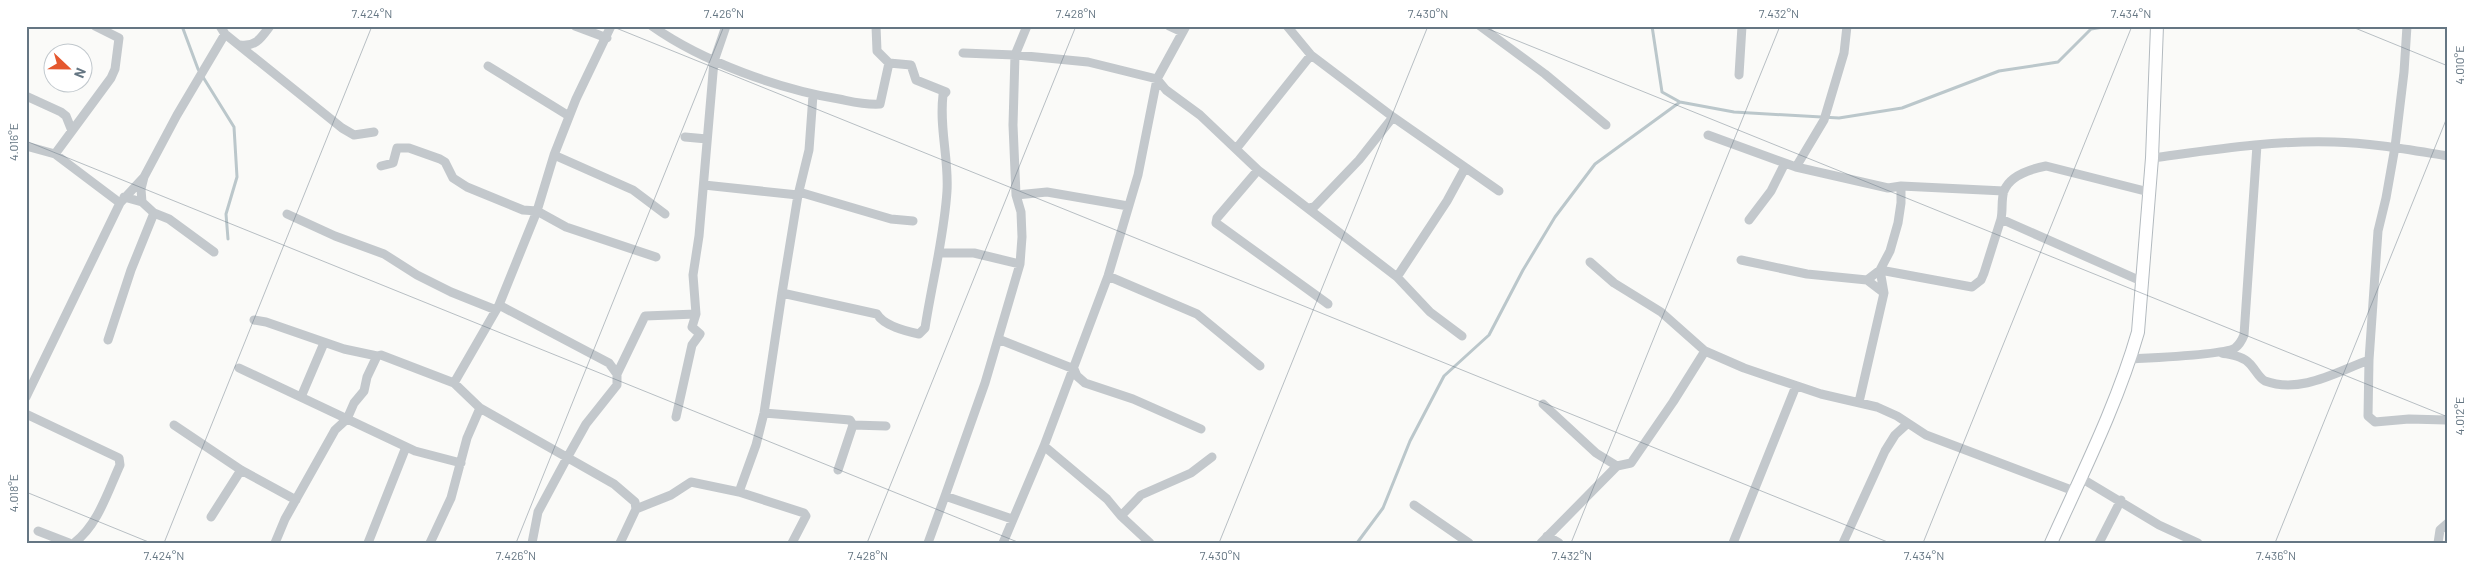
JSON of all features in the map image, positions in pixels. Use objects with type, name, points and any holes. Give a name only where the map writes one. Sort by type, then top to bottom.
[{"type":"street","points":[[56,154],[115,69],[119,38],[95,26]]},
{"type":"street","points":[[240,45],[251,45],[258,42],[270,26]]},
{"type":"street","points":[[575,26],[607,38]]},
{"type":"street","points":[[454,383],[498,308],[537,212],[554,155],[569,116],[611,26]]},
{"type":"street","points":[[652,26],[714,61],[813,95],[858,104],[880,104],[889,63]]},
{"type":"street","points":[[676,418],[692,345],[700,334],[692,327],[696,314],[693,275],[700,236],[714,61],[726,26]]},
{"type":"street","points":[[782,293],[877,314],[881,321],[919,334],[925,328],[940,253],[947,190],[940,117],[943,96],[946,92],[916,80],[911,65],[889,63],[877,51],[876,26]]},
{"type":"street","points":[[928,543],[998,340],[1020,264],[1021,212],[1016,195],[1014,125],[1015,55],[1027,26]]},
{"type":"street","points":[[1002,543],[1044,446],[1108,276],[1138,175],[1157,79],[1184,29],[1169,26]]},
{"type":"street","points":[[1287,26],[1311,54],[1394,117],[1499,190]]},
{"type":"street","points":[[1480,26],[1545,74],[1606,125]]},
{"type":"street","points":[[1739,75],[1742,26]]},
{"type":"street","points":[[1796,167],[1824,120],[1844,53],[1847,26]]},
{"type":"street","points":[[2051,543],[2081,478],[2130,359],[2138,332],[2152,158],[2157,26]]},
{"type":"street","points":[[2407,26],[2404,72],[2395,148],[2378,231],[2368,360],[2368,416],[2375,422],[2409,419],[2446,420]]},
{"type":"street","points":[[142,202],[141,189],[144,177],[222,30],[342,128],[354,135],[374,132]]},
{"type":"street","points":[[962,53],[1015,55],[1088,62],[1157,79],[1166,90],[1200,115],[1258,170],[1397,277],[1430,312],[1462,336]]},
{"type":"street","points":[[1236,149],[1311,54]]},
{"type":"street","points":[[488,66],[569,116]]},
{"type":"street","points":[[739,492],[756,444],[764,413],[782,293],[799,194],[809,150],[813,95]]},
{"type":"street","points":[[26,96],[61,112],[66,116],[72,131]]},
{"type":"street","points":[[1309,208],[1314,207],[1359,160],[1394,117]]},
{"type":"street","points":[[1708,135],[1796,167],[1888,188],[1901,186],[2004,191]]},
{"type":"street","points":[[686,136],[708,139]]},
{"type":"street","points":[[2152,158],[2257,145],[2334,142],[2448,156]]},
{"type":"street","points":[[2130,359],[2234,349],[2244,336],[2257,145]]},
{"type":"street","points":[[26,146],[56,154],[122,200],[142,202],[154,213],[169,219],[214,252]]},
{"type":"street","points":[[381,166],[393,163],[397,148],[409,148],[440,159],[453,178],[467,187],[523,210],[537,212],[566,227],[656,257]]},
{"type":"street","points":[[554,155],[633,190],[665,214]]},
{"type":"street","points":[[1749,220],[1771,191],[1785,162]]},
{"type":"street","points":[[1880,270],[1972,287],[1981,280],[1984,273],[2001,219],[2004,191],[2014,178],[2032,169],[2046,166],[2149,192]]},
{"type":"street","points":[[1397,277],[1442,210],[1465,168]]},
{"type":"street","points":[[1258,170],[1217,218],[1216,224],[1328,304]]},
{"type":"street","points":[[26,396],[122,200],[144,177]]},
{"type":"street","points":[[704,185],[799,194],[913,222]]},
{"type":"street","points":[[1867,280],[1880,270],[1890,250],[1902,203],[1901,186]]},
{"type":"street","points":[[1016,195],[1047,192],[1128,206]]},
{"type":"street","points":[[108,340],[130,270],[154,213]]},
{"type":"street","points":[[287,214],[335,236],[384,254],[417,275],[451,292],[498,308],[610,363],[617,374]]},
{"type":"street","points":[[2001,219],[2141,281]]},
{"type":"street","points":[[940,253],[974,253],[1020,264]]},
{"type":"street","points":[[1741,260],[1807,274],[1867,280],[1884,293]]},
{"type":"street","points":[[1590,262],[1614,282],[1661,312],[1705,351],[1744,368],[1796,386],[1821,394],[1859,402],[1897,416],[1926,435],[1963,451],[2014,467],[2074,491]]},
{"type":"street","points":[[1859,402],[1884,293],[1880,270]]},
{"type":"street","points":[[1108,276],[1197,314],[1260,366]]},
{"type":"street","points":[[532,543],[538,512],[586,424],[617,385],[617,374],[645,316],[696,314]]},
{"type":"street","points":[[254,320],[324,343],[377,356],[384,355],[454,383],[480,408],[614,484],[635,502],[635,516],[620,543]]},
{"type":"street","points":[[998,340],[1074,369],[1077,376],[1085,383],[1133,399],[1201,429]]},
{"type":"street","points":[[301,397],[324,343]]},
{"type":"street","points":[[1544,539],[1617,466],[1631,463],[1705,351]]},
{"type":"street","points":[[2218,352],[2243,358],[2264,380],[2285,385],[2326,378],[2368,360]]},
{"type":"street","points":[[275,543],[296,500],[335,430],[347,419],[354,403],[364,391],[367,377],[377,356]]},
{"type":"street","points":[[239,368],[406,447],[461,463]]},
{"type":"street","points":[[1733,543],[1796,386]]},
{"type":"street","points":[[1543,404],[1596,453],[1617,466]]},
{"type":"street","points":[[430,543],[451,498],[467,438],[480,408]]},
{"type":"street","points":[[764,413],[847,418],[853,424],[886,426]]},
{"type":"street","points":[[26,414],[119,458],[120,465],[100,511],[80,538],[74,543]]},
{"type":"street","points":[[838,470],[853,424]]},
{"type":"street","points":[[1843,543],[1885,451],[1895,434],[1907,424]]},
{"type":"street","points":[[174,425],[240,470],[296,500]]},
{"type":"street","points":[[1044,446],[1108,499],[1121,516],[1150,543]]},
{"type":"street","points":[[368,543],[406,447]]},
{"type":"street","points":[[1121,516],[1141,495],[1191,473],[1212,457]]},
{"type":"street","points":[[211,517],[240,470]]},
{"type":"street","points":[[2081,478],[2121,500],[2159,525],[2198,543]]},
{"type":"street","points":[[636,508],[671,495],[691,482],[739,492],[804,513],[804,521],[792,543]]},
{"type":"street","points":[[945,496],[1012,519]]},
{"type":"street","points":[[2099,543],[2121,500]]},
{"type":"street","points":[[1414,505],[1469,543]]},
{"type":"street","points":[[2438,543],[2440,530],[2448,523]]},
{"type":"street","points":[[38,531],[69,543]]},
{"type":"street","points":[[1544,539],[1559,543]]},
{"type":"waterway","points":[[182,26],[198,69],[234,127],[237,177],[226,214],[228,239]]},
{"type":"waterway","points":[[1652,26],[1662,92],[1680,102]]},
{"type":"waterway","points":[[1357,543],[1383,508],[1410,441],[1444,376],[1489,335],[1523,270],[1555,217],[1595,164],[1680,102],[1734,112],[1839,118],[1902,108],[1999,71],[2058,62],[2091,29],[2110,26]]}]
